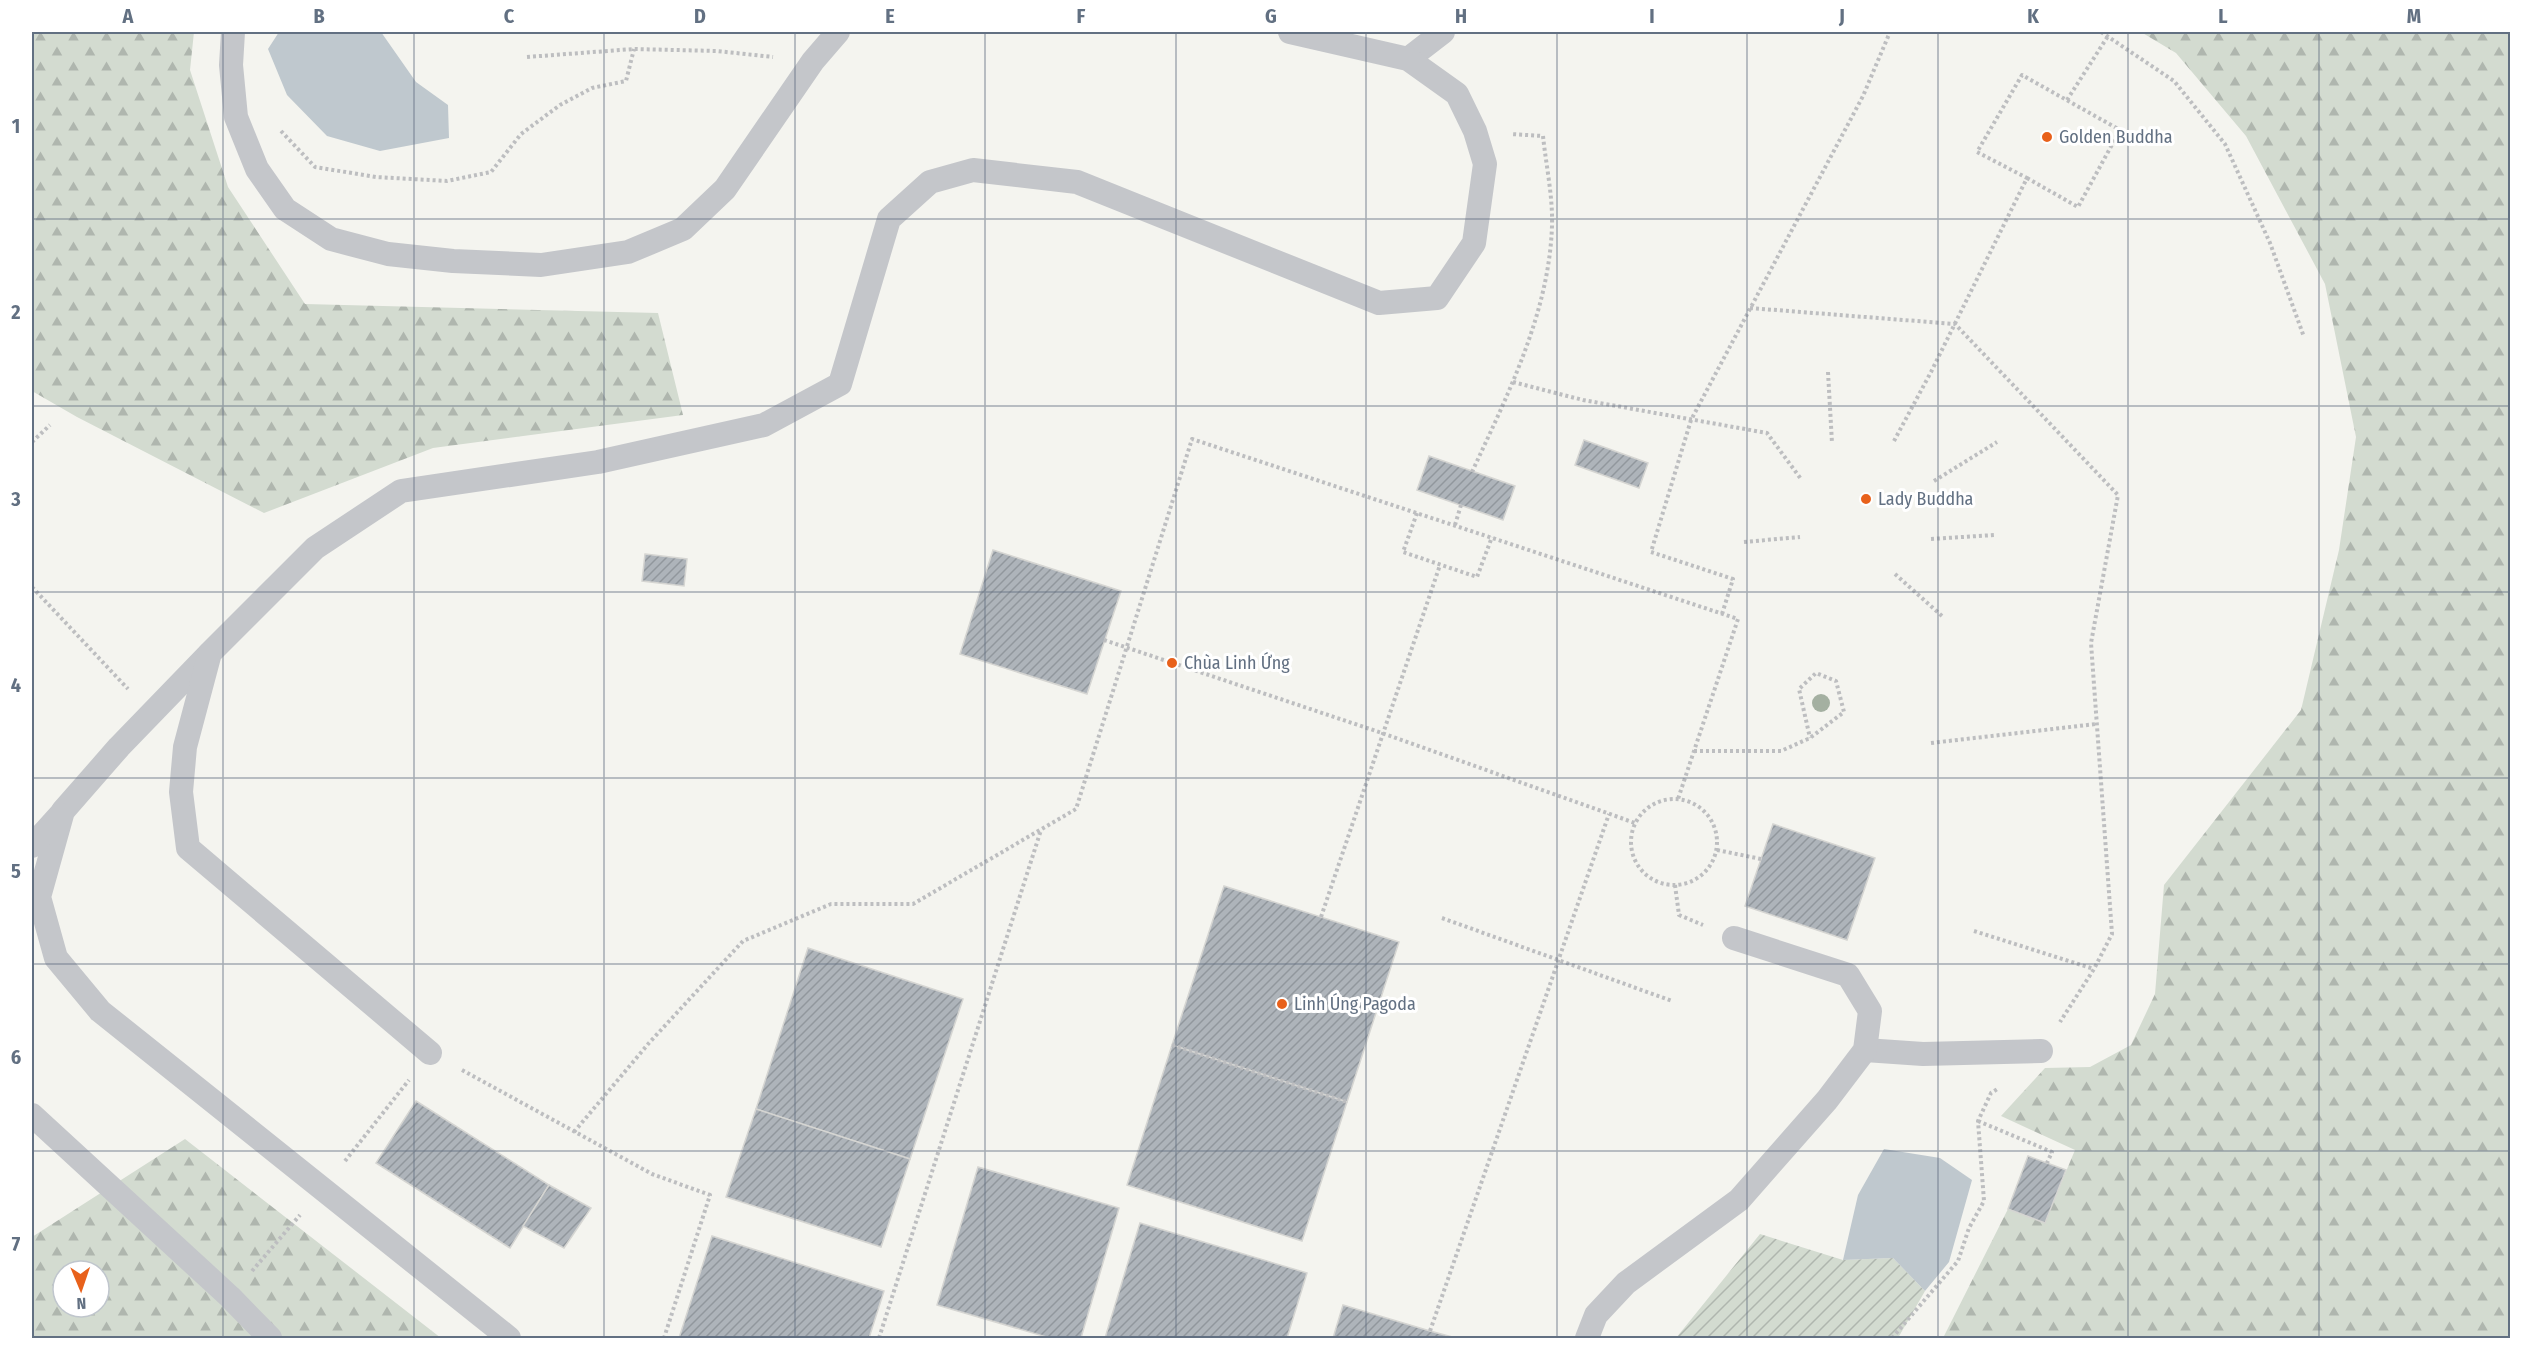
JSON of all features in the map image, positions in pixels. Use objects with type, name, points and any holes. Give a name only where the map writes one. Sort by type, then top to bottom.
[{"type":"lane","points":[[233,32],[231,65],[236,117],[257,169],[285,208],[331,239],[388,254],[541,265],[628,252],[683,229],[725,189],[813,62],[838,32]]},
{"type":"lane","points":[[32,846],[151,714],[315,548],[401,490],[598,462],[764,425],[840,384],[889,219],[930,182],[973,170],[1077,182],[1379,303],[1437,298],[1474,243],[1485,164],[1475,132],[1457,94],[1408,59],[1290,32]]},
{"type":"lane","points":[[1408,59],[1443,32]]},
{"type":"lane","points":[[210,653],[185,747],[180,792],[188,848],[430,1053]]},
{"type":"lane","points":[[63,811],[39,897],[56,958],[100,1011],[509,1338]]},
{"type":"lane","points":[[1587,1338],[1596,1315],[1626,1283],[1739,1200],[1827,1100],[1865,1050],[1870,1011],[1848,975],[1734,938]]},
{"type":"lane","points":[[1865,1050],[1923,1054],[2041,1051]]},
{"type":"lane","points":[[32,1115],[230,1297],[270,1338]]},
{"type":"path","points":[[1722,614],[1733,579],[1651,552],[1691,420],[1863,96],[1890,32]]},
{"type":"path","points":[[2101,32],[2174,81],[2225,144],[2270,243],[2304,337]]},
{"type":"path","points":[[2067,100],[2108,36]]},
{"type":"path","points":[[526,57],[634,49],[717,51],[813,62]]},
{"type":"path","points":[[279,128],[315,167],[376,177],[447,182],[491,172],[521,135],[560,105],[592,88],[626,81],[634,49]]},
{"type":"path","points":[[2022,75],[2120,130],[2078,207],[2027,178],[1977,152],[2022,75]]},
{"type":"path","points":[[1472,472],[1514,382],[1546,284],[1552,225],[1543,136]]},
{"type":"path","points":[[1894,441],[2027,178]]},
{"type":"path","points":[[1750,308],[1954,324],[2118,495],[2091,643],[2112,934],[2094,969],[2041,1051]]},
{"type":"path","points":[[1828,372],[1832,443]]},
{"type":"path","points":[[1514,382],[1583,400],[1767,432],[1801,479]]},
{"type":"path","points":[[32,442],[50,425]]},
{"type":"path","points":[[574,1132],[649,1043],[742,941],[831,904],[914,904],[1076,808],[1192,439],[1738,619],[1678,799]]},
{"type":"path","points":[[1934,481],[1997,442]]},
{"type":"path","points":[[1455,525],[1461,505]]},
{"type":"path","points":[[1417,513],[1403,552],[1477,577],[1492,537]]},
{"type":"path","points":[[1931,539],[1994,536]]},
{"type":"path","points":[[1744,542],[1800,537]]},
{"type":"path","points":[[1321,917],[1440,565]]},
{"type":"path","points":[[1895,574],[1942,616]]},
{"type":"path","points":[[32,587],[151,714]]},
{"type":"path","points":[[1104,640],[1382,733],[1635,823]]},
{"type":"path","points":[[1694,751],[1781,751],[1810,738],[1844,711],[1836,681],[1816,673],[1799,689],[1810,738]]},
{"type":"path","points":[[1931,743],[2096,724]]},
{"type":"path","points":[[1678,799],[1691,802],[1708,815],[1717,835],[1717,850],[1712,863],[1703,875],[1690,882],[1675,885],[1661,883],[1648,876],[1638,865],[1632,852],[1632,837],[1635,823],[1643,812],[1665,800],[1678,799]]},
{"type":"path","points":[[1430,1331],[1609,814]]},
{"type":"path","points":[[879,1338],[1042,829]]},
{"type":"path","points":[[1717,850],[1761,859]]},
{"type":"path","points":[[1675,885],[1679,915],[1734,938]]},
{"type":"path","points":[[1442,918],[1672,1001]]},
{"type":"path","points":[[1974,931],[2094,969]]},
{"type":"path","points":[[1172,1046],[1347,1102]]},
{"type":"path","points":[[430,1053],[652,1174],[710,1195],[664,1338]]},
{"type":"path","points":[[1892,1338],[1958,1260],[1969,1228],[1984,1201],[1978,1121],[1991,1093],[2000,1087]]},
{"type":"path","points":[[230,1297],[322,1190],[394,1100]]},
{"type":"path","points":[[1978,1121],[2052,1152],[2047,1163]]},
{"type":"green space","points":[[32,32],[194,32],[190,70],[228,187],[305,304],[658,313],[683,415],[433,448],[264,513],[77,417],[32,391]]},
{"type":"green space","points":[[2141,32],[2510,32],[2510,1338],[1943,1338],[2008,1209],[2045,1222],[2075,1150],[2001,1116],[2045,1068],[2090,1067],[2131,1045],[2155,994],[2164,885],[2301,710],[2339,550],[2356,437],[2325,284],[2246,136],[2176,53]]},
{"type":"green space","points":[[185,1139],[441,1338],[32,1338],[32,1237]]},
{"type":"green space","points":[[1760,1234],[1843,1260],[1893,1258],[1925,1291],[1898,1338],[1676,1338]]},
{"type":"shaded area","points":[[279,32],[381,32],[416,82],[448,105],[449,138],[380,151],[327,136],[287,95],[268,49]]},
{"type":"shaded area","points":[[1884,1149],[1940,1158],[1972,1180],[1949,1262],[1925,1291],[1893,1258],[1843,1260],[1858,1195]]},
{"type":"building","points":[[1584,440],[1648,463],[1639,488],[1575,465]]},
{"type":"building","points":[[1429,456],[1515,486],[1503,520],[1417,490]]},
{"type":"building","points":[[993,550],[1121,591],[1087,694],[960,654]]},
{"type":"building","points":[[645,554],[687,559],[684,586],[642,581]]},
{"type":"building","points":[[1773,824],[1875,858],[1847,940],[1745,906]]},
{"type":"building","name":"Linh Úng Pagoda","points":[[1224,886],[1399,942],[1347,1102],[1172,1045]]},
{"type":"building","points":[[808,948],[963,999],[910,1159],[756,1109]]},
{"type":"building","points":[[1172,1045],[1347,1102],[1302,1241],[1127,1185]]},
{"type":"building","points":[[416,1101],[549,1185],[510,1248],[376,1163]]},
{"type":"building","points":[[756,1109],[910,1159],[881,1247],[726,1197]]},
{"type":"building","points":[[2028,1156],[2066,1170],[2045,1223],[2008,1209]]},
{"type":"building","points":[[978,1167],[1119,1208],[1081,1338],[1050,1338],[937,1305]]},
{"type":"building","points":[[549,1185],[591,1208],[564,1248],[523,1226]]},
{"type":"building","points":[[1140,1223],[1307,1273],[1287,1338],[1105,1338]]},
{"type":"building","points":[[712,1236],[884,1291],[869,1338],[679,1338]]},
{"type":"building","points":[[1343,1305],[1430,1331],[1456,1338],[1333,1338]]},
{"type":"place","name":"Golden Buddha","points":[[2047,137]]},
{"type":"place","name":"Lady Buddha","points":[[1866,499]]},
{"type":"place","name":"Chùa Linh Ứng","points":[[1172,663]]},
{"type":"place","name":"Linh Úng Pagoda","points":[[1282,1004]]}]
